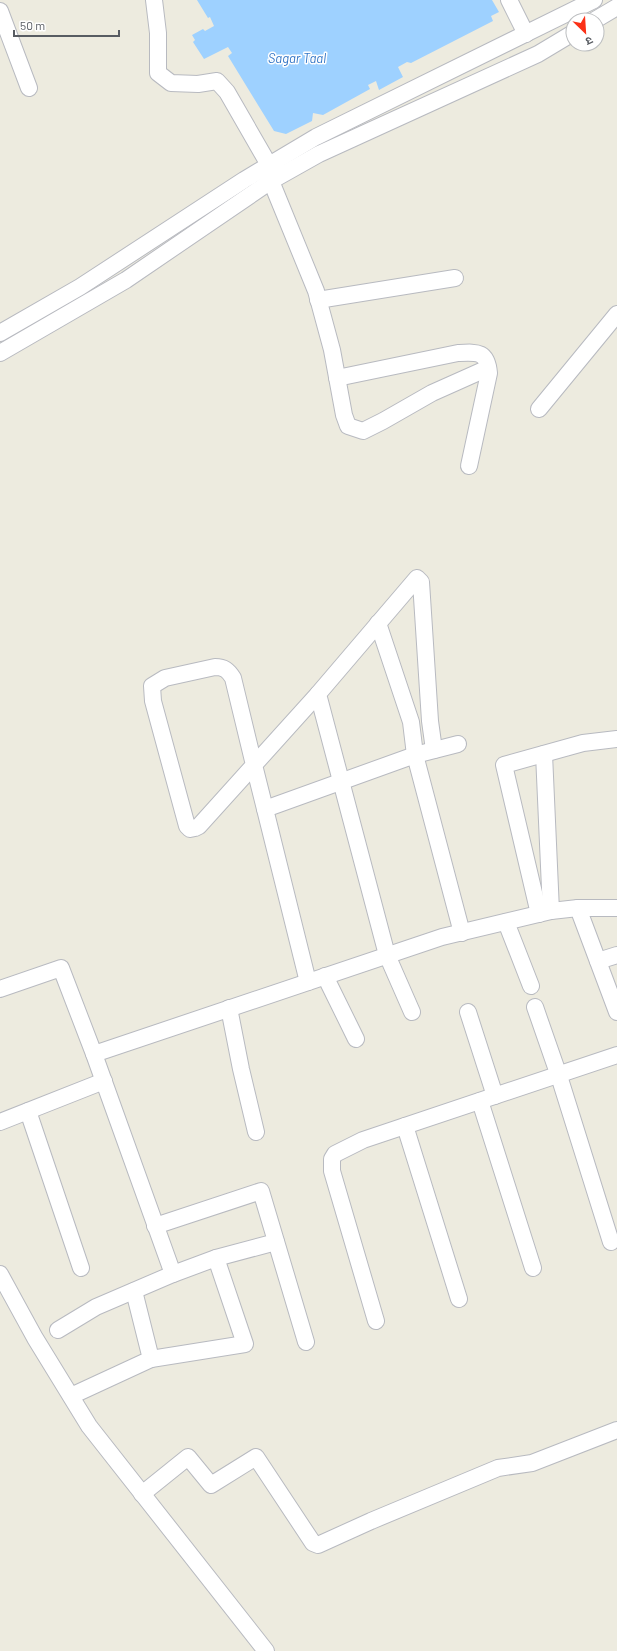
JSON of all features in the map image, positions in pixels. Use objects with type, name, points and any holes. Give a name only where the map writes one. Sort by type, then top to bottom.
[{"type":"street","points":[[154,0],[158,33],[158,73],[171,83],[198,84],[217,81],[227,92],[270,173],[318,300],[332,350],[344,415],[348,426],[363,431],[384,421],[432,393],[488,368]]},
{"type":"street","points":[[509,0],[526,34]]},
{"type":"street","points":[[0,353],[126,280],[316,137],[594,0]]},
{"type":"street","points":[[605,14],[617,7]]},
{"type":"street","points":[[0,11],[29,88]]},
{"type":"street","points":[[0,333],[80,287],[244,180],[270,173],[319,154],[538,54],[565,38]]},
{"type":"street","points":[[318,300],[455,278]]},
{"type":"street","points":[[540,409],[617,314]]},
{"type":"street","points":[[337,378],[458,353],[472,352],[482,355],[486,358],[488,363],[489,374],[469,466]]},
{"type":"street","points":[[308,982],[254,765],[233,678],[229,671],[222,667],[215,667],[165,678],[152,686],[153,701],[187,826],[190,829],[195,828],[199,826],[254,765],[318,694],[416,578],[421,582],[430,721],[434,750]]},
{"type":"street","points":[[378,623],[411,722],[415,755],[462,933]]},
{"type":"street","points":[[318,694],[387,955],[412,1012]]},
{"type":"street","points":[[545,912],[504,764],[583,743],[617,739]]},
{"type":"street","points":[[265,809],[415,755],[458,744]]},
{"type":"street","points":[[544,754],[545,912]]},
{"type":"street","points":[[578,908],[617,1012]]},
{"type":"street","points":[[94,1054],[442,937],[545,912],[578,908],[617,908]]},
{"type":"street","points":[[506,922],[531,986]]},
{"type":"street","points":[[598,961],[617,955]]},
{"type":"street","points":[[0,989],[61,968],[104,1081],[173,1274]]},
{"type":"street","points":[[325,976],[356,1039]]},
{"type":"street","points":[[535,1007],[559,1076],[610,1242]]},
{"type":"street","points":[[229,1008],[241,1070],[256,1132]]},
{"type":"street","points":[[468,1012],[495,1096]]},
{"type":"street","points":[[376,1321],[332,1171],[332,1159],[335,1154],[363,1140],[559,1076],[617,1055]]},
{"type":"street","points":[[0,1122],[104,1081]]},
{"type":"street","points":[[480,1101],[532,1268]]},
{"type":"street","points":[[28,1111],[81,1268]]},
{"type":"street","points":[[405,1126],[459,1299]]},
{"type":"street","points":[[156,1226],[261,1191],[306,1342]]},
{"type":"street","points":[[58,1330],[96,1307],[173,1274],[216,1258],[276,1242]]},
{"type":"street","points":[[71,1396],[151,1358],[245,1344],[216,1258]]},
{"type":"street","points":[[0,1274],[34,1338],[89,1426],[266,1651]]},
{"type":"street","points":[[134,1291],[151,1358]]},
{"type":"street","points":[[142,1494],[188,1457],[211,1485],[256,1458],[313,1543],[318,1545],[371,1521],[498,1468],[532,1463],[617,1430]]},
{"type":"water","name":"Sagar Taal","points":[[197,0],[492,0],[499,12],[491,16],[493,21],[411,63],[407,62],[398,67],[403,77],[379,90],[376,81],[368,85],[370,89],[323,115],[313,113],[312,121],[286,134],[274,131],[228,56],[232,53],[228,47],[204,59],[193,42],[195,40],[192,35],[203,29],[205,31],[214,26],[210,17],[208,18]]}]
